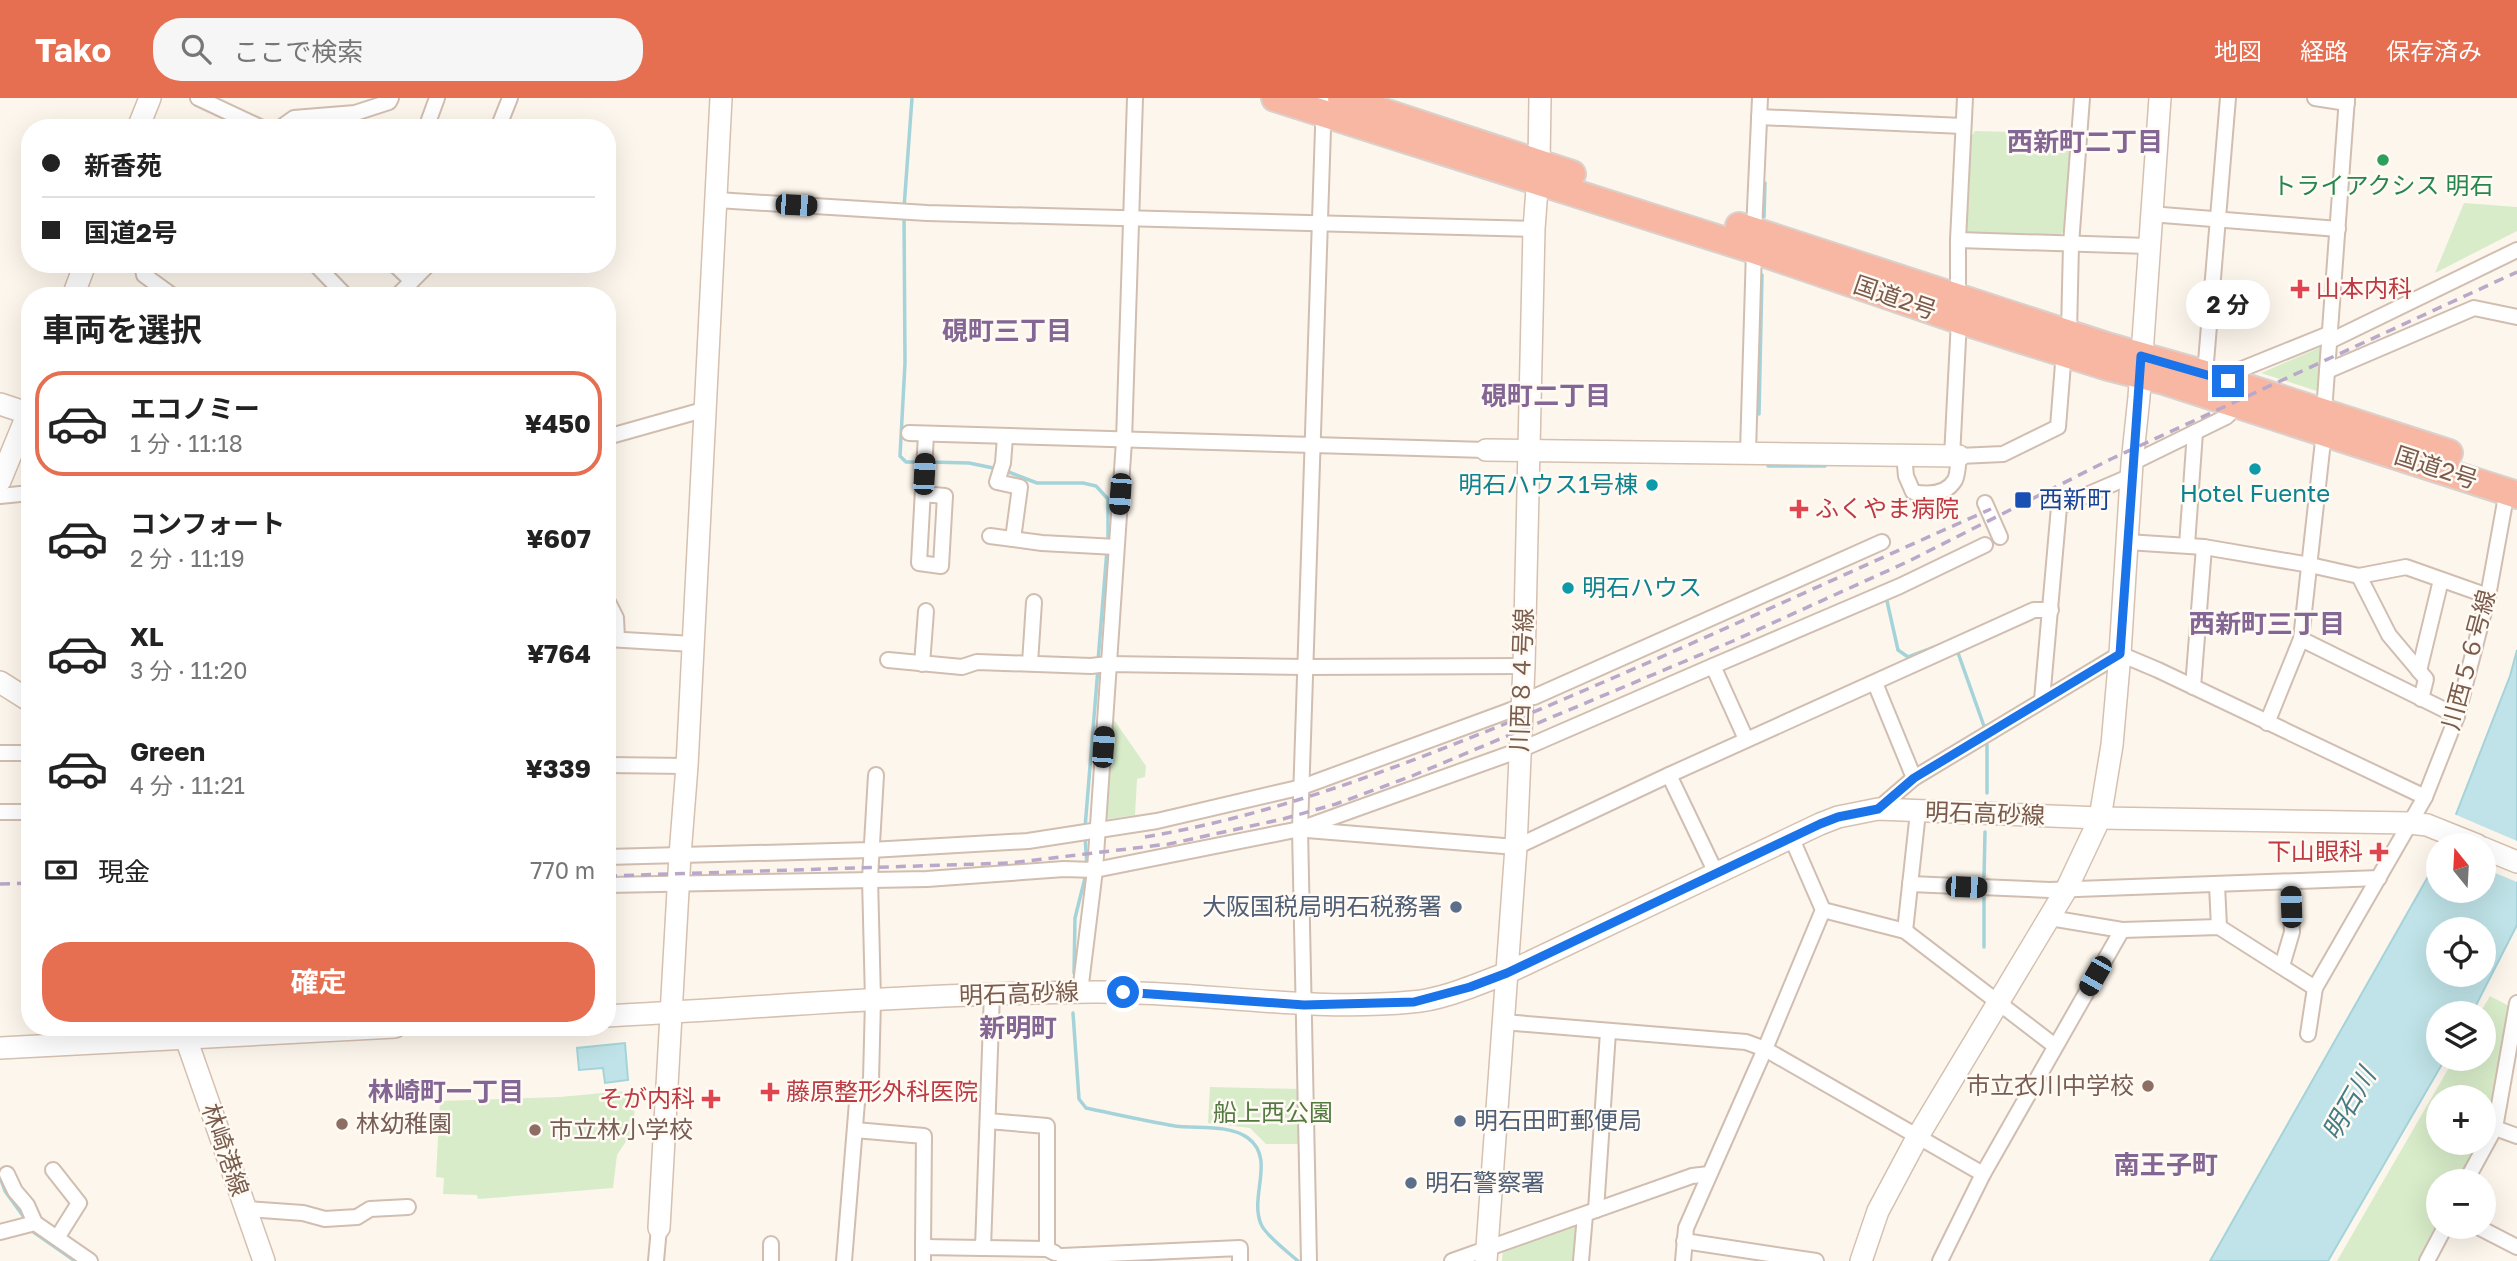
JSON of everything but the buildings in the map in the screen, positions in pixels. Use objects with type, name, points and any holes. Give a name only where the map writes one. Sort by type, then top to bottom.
[{"type":"highway","name":"国道2号","points":[[1275,98],[1329,103],[2141,366],[2224,387],[2514,487]]},
{"type":"highway","name":"国道2号","points":[[2141,366],[2164,381],[2224,387]]},
{"type":"street","points":[[142,119],[150,98]]},
{"type":"street","points":[[198,98],[243,119]]},
{"type":"street","points":[[293,119],[355,113],[389,102],[391,98]]},
{"type":"street","points":[[429,119],[437,98]]},
{"type":"street","points":[[502,119],[510,98]]},
{"type":"street","points":[[656,1261],[694,644],[703,410],[721,98]]},
{"type":"street","points":[[1080,992],[1095,870],[1124,441],[1135,98]]},
{"type":"street","name":"川西８４号線","points":[[1486,1255],[1516,847],[1524,666],[1534,229],[1540,98]]},
{"type":"street","points":[[1748,452],[1760,98]]},
{"type":"street","points":[[1904,455],[1906,476],[1913,492],[1927,495],[1942,492],[1955,479],[1958,240],[1965,98]]},
{"type":"street","points":[[909,433],[1486,450],[1955,457],[2003,454],[2058,427],[2067,342],[2082,98]]},
{"type":"street","points":[[1861,1261],[1878,1211],[1918,1136],[2050,918],[2100,818],[2112,745],[2120,654],[2131,469],[2160,98]]},
{"type":"street","points":[[2042,700],[2059,507],[2226,417],[2217,218],[2228,98]]},
{"type":"street","points":[[2267,723],[2301,639],[2324,422],[2347,101],[2315,98]]},
{"type":"street","points":[[1309,1261],[1300,829],[1320,223],[1329,103]]},
{"type":"street","points":[[355,113],[358,119]]},
{"type":"street","points":[[1759,117],[1963,126]]},
{"type":"street","points":[[717,200],[904,211],[1534,229]]},
{"type":"street","points":[[2150,214],[2338,229]]},
{"type":"street","points":[[1958,240],[2148,246]]},
{"type":"street","points":[[2224,387],[2232,373],[2330,337],[2517,250]]},
{"type":"street","points":[[144,273],[161,287]]},
{"type":"street","points":[[324,273],[337,287]]},
{"type":"street","points":[[404,273],[412,281]]},
{"type":"street","points":[[406,287],[420,273]]},
{"type":"street","points":[[2327,371],[2474,308],[2517,317]]},
{"type":"street","points":[[0,404],[21,408]]},
{"type":"street","points":[[616,434],[703,410]]},
{"type":"street","points":[[0,481],[21,430]]},
{"type":"street","points":[[2187,545],[2194,432]]},
{"type":"street","points":[[923,494],[945,496],[941,566],[919,564],[926,434]]},
{"type":"street","points":[[1005,437],[997,482],[1020,487],[1013,539]]},
{"type":"street","name":"川西５６号線","points":[[2315,988],[2379,877],[2421,824],[2425,797],[2457,716],[2514,487]]},
{"type":"street","points":[[0,496],[21,494]]},
{"type":"street","points":[[1990,509],[2000,537]]},
{"type":"street","points":[[990,536],[1042,543],[1116,547]]},
{"type":"street","points":[[616,857],[871,850],[1028,841],[1157,821],[1302,787],[1534,697],[1882,542]]},
{"type":"street","points":[[2127,542],[2203,547],[2359,576],[2406,567],[2488,596]]},
{"type":"street","points":[[616,885],[927,878],[1063,869],[1095,870],[1300,829],[1520,750],[1900,586],[1985,545]]},
{"type":"street","points":[[2193,687],[2203,547]]},
{"type":"street","points":[[2359,576],[2389,635],[2426,679],[2421,699]]},
{"type":"street","points":[[2419,671],[2441,580]]},
{"type":"street","points":[[1030,663],[1034,602]]},
{"type":"street","points":[[1300,829],[1516,847],[1746,739],[2034,610],[2051,610]]},
{"type":"street","points":[[922,664],[926,611]]},
{"type":"street","points":[[616,639],[694,644]]},
{"type":"street","points":[[2301,639],[2457,716]]},
{"type":"street","points":[[2120,654],[2425,797]]},
{"type":"street","points":[[1878,809],[1914,778],[2120,654]]},
{"type":"street","points":[[888,660],[962,667],[977,662],[1091,666],[1524,666]]},
{"type":"street","points":[[1713,666],[1746,739]]},
{"type":"street","points":[[0,682],[21,695]]},
{"type":"street","points":[[1875,682],[1914,778]]},
{"type":"street","points":[[0,753],[21,753]]},
{"type":"street","points":[[616,765],[687,766]]},
{"type":"street","points":[[845,1261],[857,1102],[871,1080],[873,1000],[870,878],[876,775]]},
{"type":"street","points":[[1669,775],[1716,873]]},
{"type":"street","name":"明石高砂線","points":[[616,1015],[992,993],[1123,992],[1304,1005],[1414,1002],[1470,987],[1507,973],[1838,817],[1878,809],[2100,818],[2421,824],[2445,833]]},
{"type":"street","points":[[0,812],[21,812]]},
{"type":"street","points":[[1905,931],[1918,812]]},
{"type":"street","points":[[1683,1261],[1686,1228],[1823,910],[1792,839]]},
{"type":"street","points":[[2496,853],[2517,862]]},
{"type":"street","points":[[1910,884],[2050,890],[2379,877]]},
{"type":"street","points":[[2282,966],[2292,932],[2290,881]]},
{"type":"street","points":[[2217,885],[2219,927]]},
{"type":"street","points":[[1823,910],[1905,931],[2056,1046]]},
{"type":"street","points":[[2050,918],[2122,930],[2219,927],[2315,988],[2308,1034]]},
{"type":"street","points":[[1940,1261],[1983,1174],[2122,930]]},
{"type":"street","points":[[984,1248],[992,993]]},
{"type":"street","points":[[2496,1122],[2516,1006]]},
{"type":"street","points":[[1503,1022],[1746,1042],[1765,1049],[1983,1174]]},
{"type":"street","points":[[1581,1261],[1590,1212],[1608,1032]]},
{"type":"street","points":[[0,1048],[147,1036]]},
{"type":"street","name":"林崎港線","points":[[185,1036],[264,1261]]},
{"type":"street","points":[[988,1121],[1047,1126],[1047,1250]]},
{"type":"street","points":[[2496,1128],[2517,1136]]},
{"type":"street","points":[[855,1130],[924,1136],[923,1254],[984,1248],[1047,1250],[1065,1259],[1240,1248],[1240,1261]]},
{"type":"street","points":[[53,1170],[79,1203],[57,1238]]},
{"type":"street","points":[[7,1174],[35,1223],[90,1261]]},
{"type":"street","points":[[1452,1261],[1486,1255],[1590,1212],[1692,1176],[1709,1174]]},
{"type":"street","points":[[246,1209],[303,1213],[325,1219],[357,1217],[370,1209],[408,1207]]},
{"type":"street","points":[[0,1231],[35,1223]]},
{"type":"street","points":[[2496,1236],[2517,1247]]},
{"type":"street","points":[[2427,1261],[2439,1239]]},
{"type":"street","points":[[1684,1241],[1765,1257],[1816,1261]]},
{"type":"street","points":[[771,1244],[771,1261]]},
{"type":"green space","points":[[1975,131],[2073,134],[2065,230],[2059,236],[1967,234],[1971,137]]},
{"type":"green space","points":[[2464,203],[2517,207],[2517,231],[2435,273]]},
{"type":"green space","points":[[2321,347],[2317,391],[2261,373]]},
{"type":"green space","points":[[1112,717],[1146,766],[1145,777],[1137,779],[1135,815],[1108,819],[1104,812]]},
{"type":"green space","points":[[2490,996],[2509,1006],[2496,1089],[2496,1085],[2439,1085],[2447,1071],[2496,1071],[2496,1001],[2487,1001]]},
{"type":"green space","name":"船上西公園","points":[[1210,1087],[1298,1089],[1299,1144],[1266,1144],[1250,1128],[1208,1123]]},
{"type":"green space","points":[[635,1090],[634,1129],[617,1155],[613,1188],[478,1199],[477,1195],[443,1194],[444,1178],[436,1177],[440,1101],[560,1097]]},
{"type":"green space","points":[[2426,1107],[2426,1155],[2474,1155],[2467,1169],[2426,1169],[2426,1239],[2432,1239],[2422,1261],[2337,1261]]},
{"type":"green space","points":[[1574,1223],[1579,1231],[1577,1261],[1502,1261],[1503,1248]]},
{"type":"water","name":"明石川","points":[[2517,650],[2517,925],[2496,966],[2496,917],[2426,917],[2426,987],[2485,987],[2478,1001],[2426,1001],[2426,1071],[2438,1071],[2430,1085],[2426,1085],[2426,1092],[2328,1261],[2210,1261],[2426,880],[2426,903],[2496,903],[2496,833],[2449,833],[2510,676]]},
{"type":"water","points":[[625,1043],[628,1080],[605,1083],[603,1068],[579,1070],[577,1048]]},
{"type":"pier","points":[[2454,814],[2517,841],[2517,882],[2496,873],[2496,833],[2446,833]]},
{"type":"waterway","points":[[904,208],[912,98]]},
{"type":"waterway","points":[[1764,217],[1765,183]]},
{"type":"waterway","points":[[904,215],[905,363],[900,456],[906,462],[922,462]]},
{"type":"waterway","points":[[1759,414],[1762,275]]},
{"type":"waterway","points":[[930,462],[969,463],[998,469]]},
{"type":"waterway","points":[[1768,466],[1825,466]]},
{"type":"waterway","points":[[1006,471],[1037,483],[1083,483],[1096,486],[1108,499],[1108,542]]},
{"type":"waterway","points":[[1098,661],[1107,550]]},
{"type":"waterway","points":[[1887,601],[1898,650],[1908,657],[1943,644]]},
{"type":"waterway","points":[[1957,650],[1985,729]]},
{"type":"waterway","points":[[1085,828],[1098,668]]},
{"type":"waterway","points":[[1987,745],[1987,793]]},
{"type":"waterway","points":[[1984,877],[1985,832]]},
{"type":"waterway","points":[[1085,836],[1087,867]]},
{"type":"waterway","points":[[1074,973],[1075,918],[1086,874]]},
{"type":"waterway","points":[[1984,898],[1984,947]]},
{"type":"waterway","points":[[1073,1013],[1079,1099],[1086,1108],[1175,1126],[1222,1129],[1248,1138],[1260,1156],[1258,1213],[1261,1224],[1272,1238],[1298,1261]]},
{"type":"waterway","points":[[0,1177],[5,1191],[26,1220]]},
{"type":"waterway","points":[[30,1227],[75,1261]]},
{"type":"railway","points":[[616,876],[1010,863],[1169,844],[1283,819],[1336,804],[1412,776],[1733,641],[1907,562],[2111,459],[2517,272]]},
{"type":"railway","points":[[1145,837],[1193,828],[1286,804],[1422,757],[1632,670],[1991,509]]},
{"type":"railway","points":[[0,884],[21,883]]},
{"type":"place","name":"トライアクシス 明石","points":[[2383,160]]},
{"type":"place","name":"山本内科","points":[[2300,289]]},
{"type":"place","name":"Hotel Fuente","points":[[2255,469]]},
{"type":"place","name":"明石ハウス1号棟","points":[[1652,485]]},
{"type":"place","name":"西新町","points":[[2023,500]]},
{"type":"place","name":"ふくやま病院","points":[[1799,509]]},
{"type":"place","name":"明石ハウス","points":[[1568,588]]},
{"type":"place","name":"下山眼科","points":[[2379,852]]},
{"type":"place","name":"大阪国税局明石税務署","points":[[1456,907]]},
{"type":"place","name":"市立衣川中学校","points":[[2148,1086]]},
{"type":"place","name":"藤原整形外科医院","points":[[770,1092]]},
{"type":"place","name":"そが内科","points":[[711,1099]]},
{"type":"place","name":"明石田町郵便局","points":[[1460,1121]]},
{"type":"place","name":"林幼稚園","points":[[342,1124]]},
{"type":"place","name":"市立林小学校","points":[[535,1130]]},
{"type":"place","name":"明石警察署","points":[[1411,1183]]},
{"type":"district","name":"西新町二丁目","points":[[2085,142]]},
{"type":"district","name":"硯町三丁目","points":[[1007,331]]},
{"type":"district","name":"硯町二丁目","points":[[1546,396]]},
{"type":"district","name":"西新町三丁目","points":[[2267,624]]},
{"type":"district","name":"新明町","points":[[1018,1028]]},
{"type":"district","name":"林崎町一丁目","points":[[446,1092]]},
{"type":"district","name":"南王子町","points":[[2166,1165]]},
{"type":"route","points":[[1123,992],[1304,1005],[1414,1002],[1470,987],[1507,973],[1820,824],[1838,817],[1878,809],[1914,778],[2120,654],[2141,356],[2228,381]]}]
